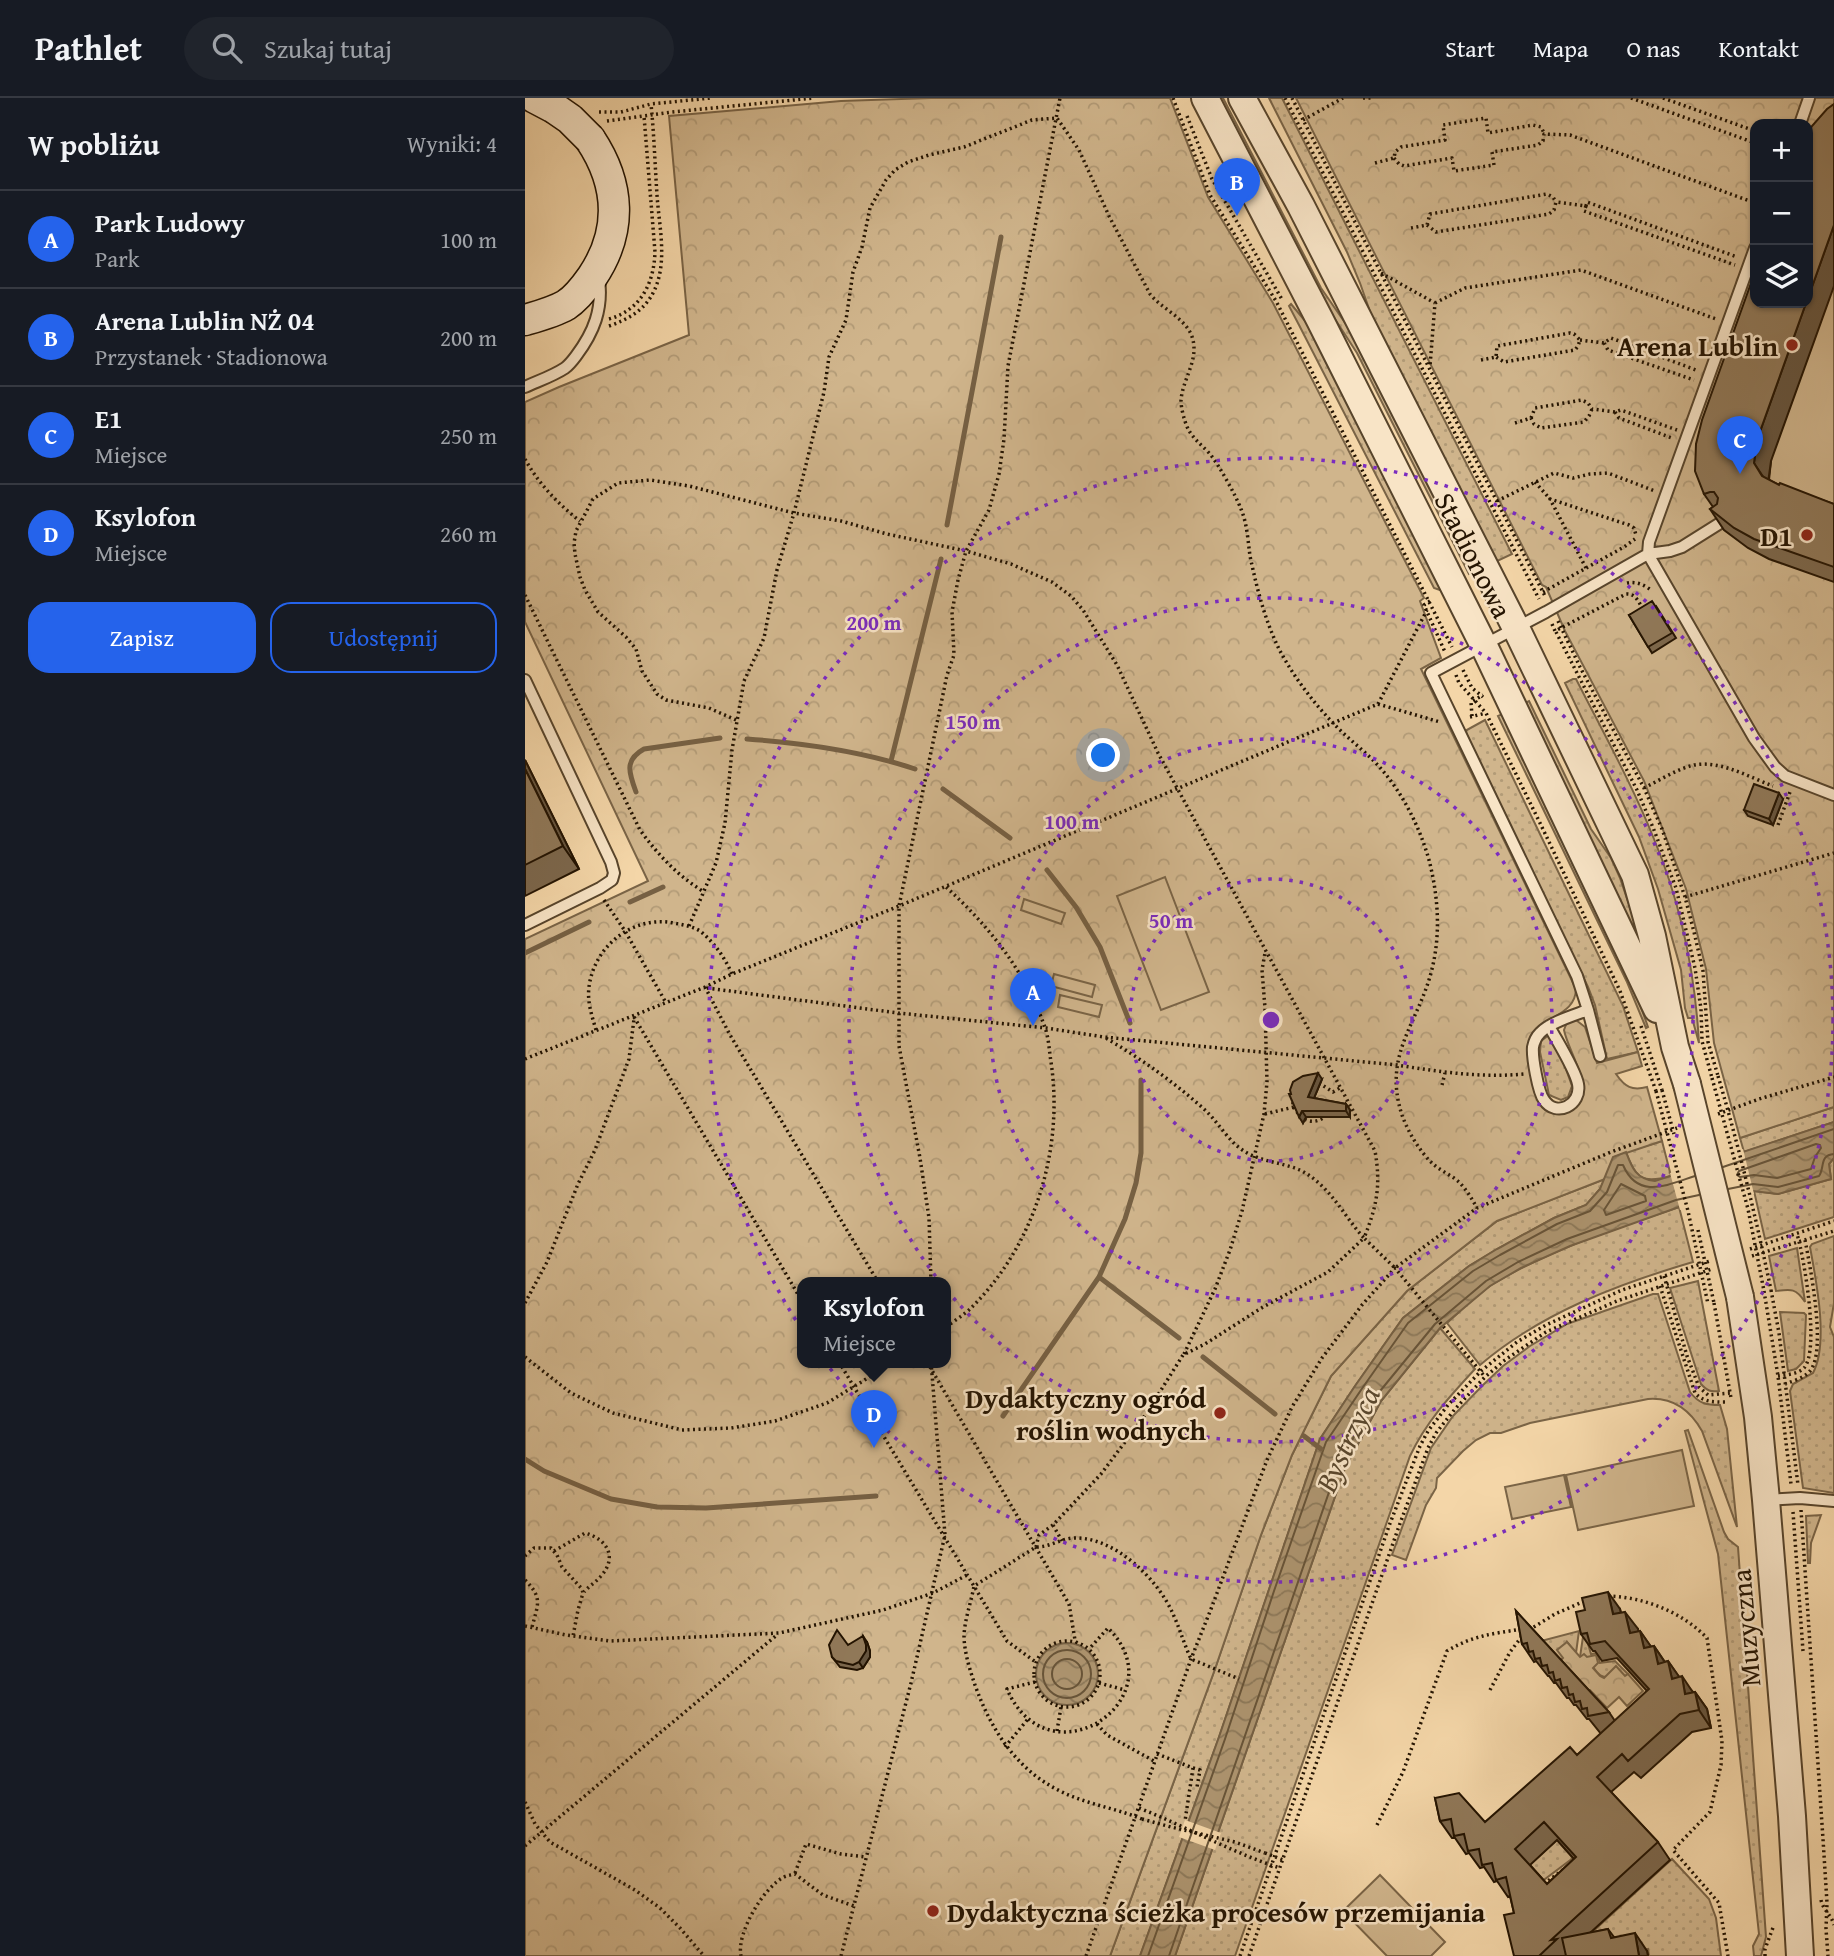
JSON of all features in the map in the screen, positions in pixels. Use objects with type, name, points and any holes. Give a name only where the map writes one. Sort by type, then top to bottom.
[{"type":"main road","points":[[525,320],[547,314],[566,304],[583,290],[607,250],[614,215],[610,180],[595,125],[570,119],[544,103]]},
{"type":"street","name":"Stadionowa","points":[[1242,98],[1301,206],[1516,628],[1635,876],[1652,936],[1675,1046]]},
{"type":"street","name":"Stadionowa","points":[[1262,98],[1301,206]]},
{"type":"street","name":"Stadionowa","points":[[1195,104],[1314,308],[1484,646],[1675,1046],[1695,1082],[1752,1294]]},
{"type":"street","name":"Muzyczna","points":[[1752,1294],[1758,1417],[1792,1816],[1800,1956]]},
{"type":"lane","points":[[1802,119],[1809,98]]},
{"type":"lane","points":[[1750,262],[1649,542],[1648,554],[1754,737],[1775,767],[1785,776],[1834,795]]},
{"type":"lane","points":[[525,387],[567,367],[581,349],[593,329],[601,297],[597,269]]},
{"type":"lane","points":[[1600,1056],[1577,976],[1431,673],[1648,554],[1682,547],[1725,520]]},
{"type":"lane","points":[[525,680],[614,873],[612,880],[600,888],[525,925]]},
{"type":"lane","points":[[1549,1026],[1578,1083],[1574,1102],[1561,1109],[1543,1100],[1534,1047],[1538,1035],[1549,1026],[1588,1010]]},
{"type":"lane","points":[[1766,1500],[1800,1497],[1831,1501]]},
{"type":"path","points":[[595,125],[621,112],[651,104],[711,98]]},
{"type":"path","points":[[595,125],[652,115],[814,98]]},
{"type":"path","points":[[931,1277],[929,1218],[899,1046],[899,906],[947,675],[954,655],[952,612],[958,580],[966,551],[989,510],[999,474],[1008,366],[1060,98]]},
{"type":"path","points":[[1173,98],[1210,195],[1276,301],[1430,601],[1454,661],[1459,683],[1486,713],[1620,991],[1656,1091],[1711,1304],[1733,1406]]},
{"type":"path","points":[[1285,98],[1549,610]]},
{"type":"path","points":[[1292,98],[1543,592],[1556,631],[1630,593],[1635,596],[1649,619]]},
{"type":"path","points":[[1303,120],[1343,98]]},
{"type":"path","points":[[1363,98],[1371,98]]},
{"type":"path","points":[[1631,98],[1750,141]]},
{"type":"path","points":[[1663,98],[1750,129]]},
{"type":"path","points":[[593,329],[625,321],[639,312],[654,292],[660,276],[661,251],[651,104]]},
{"type":"path","points":[[1195,104],[1212,179],[1286,307]]},
{"type":"path","points":[[689,926],[716,863],[725,823],[744,681],[764,638],[777,570],[824,392],[829,357],[846,320],[853,272],[862,247],[870,208],[895,170],[908,162],[964,147],[1032,120],[1058,118]]},
{"type":"path","points":[[1058,118],[1079,150],[1109,216],[1150,294],[1191,333],[1194,346],[1191,371],[1181,400],[1185,421],[1196,440],[1211,455],[1242,510],[1255,582],[1265,616],[1282,654],[1305,690],[1383,771],[1402,797],[1428,857],[1436,890],[1438,926],[1433,968],[1401,1048],[1396,1090],[1403,1117],[1422,1152],[1433,1164],[1459,1182],[1477,1208]]},
{"type":"path","points":[[1486,118],[1488,132],[1533,125],[1541,127],[1544,134],[1543,141],[1538,145],[1492,152],[1494,165],[1454,171],[1452,158],[1404,166],[1394,158],[1395,152],[1401,147],[1445,140],[1443,125],[1486,118]]},
{"type":"path","points":[[1544,134],[1570,135],[1750,201]]},
{"type":"path","points":[[1375,163],[1394,158]]},
{"type":"path","points":[[1411,228],[1427,225],[1436,232],[1549,214],[1554,210],[1556,202],[1547,194],[1430,214],[1427,225]]},
{"type":"path","points":[[1556,202],[1586,206]]},
{"type":"path","points":[[1587,202],[1741,258],[1738,267],[1584,211],[1586,206],[1587,202]]},
{"type":"path","points":[[1435,303],[1465,288],[1581,270],[1728,323]]},
{"type":"path","points":[[1380,272],[1435,303]]},
{"type":"path","points":[[1429,368],[1435,303]]},
{"type":"path","points":[[1496,357],[1497,346],[1570,333],[1580,340],[1604,343],[1611,338],[1696,369],[1699,377],[1692,381],[1608,350],[1604,343]]},
{"type":"path","points":[[1481,360],[1496,357],[1504,362],[1575,350],[1580,340]]},
{"type":"path","points":[[1592,409],[1584,422],[1541,428],[1534,424],[1531,418],[1535,408],[1582,400],[1592,409],[1615,412],[1621,410],[1677,430],[1674,438],[1619,418],[1615,412]]},
{"type":"path","points":[[1515,423],[1531,418]]},
{"type":"path","points":[[525,459],[530,469],[561,506],[580,521]]},
{"type":"path","points":[[1496,501],[1554,473],[1573,478],[1608,473],[1666,495]]},
{"type":"path","points":[[737,720],[657,694],[642,671],[636,649],[627,637],[598,612],[586,590],[577,566],[574,543],[580,521],[593,499],[618,483],[650,480],[689,486],[794,513],[841,521],[966,551],[1034,573],[1052,582],[1071,596],[1099,635],[1117,664],[1158,753],[1375,1151],[1378,1171],[1377,1198],[1364,1238],[1328,1272],[1183,1355]]},
{"type":"path","points":[[1534,481],[1550,499],[1586,568]]},
{"type":"path","points":[[1543,592],[1636,537],[1634,528],[1550,499]]},
{"type":"path","points":[[1622,585],[1632,582],[1642,584],[1659,599]]},
{"type":"path","points":[[525,595],[640,830],[658,855],[704,892]]},
{"type":"path","points":[[525,1059],[705,988],[732,974],[946,887],[1378,704],[1427,610]]},
{"type":"path","points":[[1560,629],[1644,788],[1662,830],[1685,897],[1703,971],[1709,1042],[1677,1143]]},
{"type":"path","points":[[1471,702],[1472,716]]},
{"type":"path","points":[[1378,704],[1449,725],[1486,713]]},
{"type":"path","points":[[1644,788],[1694,765],[1707,764],[1720,766],[1779,788]]},
{"type":"path","points":[[1764,774],[1767,784]]},
{"type":"path","points":[[1778,825],[1790,792],[1801,796]]},
{"type":"path","points":[[1685,897],[1834,853]]},
{"type":"path","points":[[946,887],[971,910],[1007,954],[1031,995],[1046,1028],[1055,1087],[1052,1144],[1040,1195],[1020,1242],[999,1275],[971,1309],[951,1323]]},
{"type":"path","points":[[604,901],[625,931],[666,1002]]},
{"type":"path","points":[[596,1030],[589,1001],[589,986],[594,966],[606,948],[625,931],[644,923],[661,921],[698,930],[714,944],[732,974]]},
{"type":"path","points":[[1036,1547],[1039,1535],[1053,1525],[1101,1474],[1146,1414],[1183,1355],[1215,1289],[1243,1211],[1264,1114],[1267,1082],[1262,970],[1266,950]]},
{"type":"path","points":[[705,988],[1104,1037],[1486,1076],[1532,1073]]},
{"type":"path","points":[[705,988],[730,1035],[875,1277]]},
{"type":"path","points":[[634,1017],[797,1293]]},
{"type":"path","points":[[525,1303],[547,1262],[629,1059],[634,1017]]},
{"type":"path","points":[[1104,1037],[1175,1084],[1206,1111],[1241,1149],[1303,1172],[1328,1190],[1351,1224],[1396,1269],[1485,1377]]},
{"type":"path","points":[[1442,1085],[1445,1072]]},
{"type":"path","points":[[1313,1079],[1333,1092]]},
{"type":"path","points":[[1695,1082],[1736,1136],[1772,1290],[1800,1497],[1827,1903],[1825,1928],[1828,1956]]},
{"type":"path","points":[[1695,1082],[1748,1209],[1752,1294]]},
{"type":"path","points":[[1333,1092],[1341,1088]]},
{"type":"path","points":[[1292,1092],[1298,1115],[1312,1122],[1320,1121],[1332,1106]]},
{"type":"path","points":[[1332,1099],[1333,1092]]},
{"type":"path","points":[[1264,1114],[1294,1107]]},
{"type":"path","points":[[1087,1956],[1191,1660],[1267,1460],[1292,1407],[1343,1328],[1396,1269],[1477,1208],[1576,1166]]},
{"type":"path","points":[[1743,1251],[1834,1221]]},
{"type":"path","points":[[1697,1224],[1711,1304]]},
{"type":"path","points":[[1792,1244],[1834,1231]]},
{"type":"path","points":[[1778,1376],[1795,1373],[1805,1367],[1810,1341],[1809,1299],[1797,1234]]},
{"type":"path","points":[[1785,1384],[1811,1370],[1815,1356],[1816,1304],[1805,1240]]},
{"type":"path","points":[[1240,1956],[1385,1538],[1420,1446],[1438,1418],[1481,1371],[1517,1342],[1562,1316],[1622,1290],[1717,1259]]},
{"type":"path","points":[[1664,1276],[1687,1356],[1699,1387],[1707,1395],[1730,1393]]},
{"type":"path","points":[[1249,1956],[1427,1448],[1444,1421],[1504,1360],[1546,1332],[1617,1301],[1668,1284]]},
{"type":"path","points":[[1660,1286],[1695,1393],[1707,1401],[1725,1402]]},
{"type":"path","points":[[525,1357],[571,1393],[613,1413],[683,1430],[731,1428],[775,1421],[827,1403],[884,1368]]},
{"type":"path","points":[[842,1368],[1007,1641],[1037,1663]]},
{"type":"path","points":[[841,1956],[933,1593],[945,1535],[931,1369]]},
{"type":"path","points":[[931,1369],[1069,1604],[1077,1643]]},
{"type":"path","points":[[1053,1525],[1062,1541]]},
{"type":"path","points":[[554,1550],[585,1534],[599,1539],[608,1548],[610,1555],[608,1567],[583,1593],[573,1636]]},
{"type":"path","points":[[1239,1679],[1191,1660],[1172,1611],[1156,1585],[1133,1562],[1101,1543],[1072,1538],[1046,1547],[1036,1547],[974,1586],[964,1635],[966,1656],[983,1707],[1005,1747],[1022,1765],[1042,1782],[1079,1799],[1171,1827],[1235,1842],[1283,1860]]},
{"type":"path","points":[[525,1556],[534,1548],[551,1548],[583,1593]]},
{"type":"path","points":[[525,1626],[610,1641],[779,1633],[883,1610],[933,1593],[967,1575]]},
{"type":"path","points":[[525,1580],[537,1597],[532,1627]]},
{"type":"path","points":[[1600,1597],[1622,1597],[1650,1603],[1682,1619],[1707,1638],[1722,1741],[1721,1765],[1710,1812],[1673,1850],[1719,1903],[1728,1956]]},
{"type":"path","points":[[1490,1690],[1515,1644],[1531,1628],[1555,1614],[1590,1600]]},
{"type":"path","points":[[1035,1682],[1007,1689],[1016,1706],[1028,1719],[1057,1731],[1077,1731],[1097,1724],[1114,1710],[1125,1690],[1128,1663],[1116,1636],[1108,1628],[1090,1649]]},
{"type":"path","points":[[1377,1825],[1403,1772],[1447,1651],[1483,1634],[1531,1628]]},
{"type":"path","points":[[525,1846],[779,1633]]},
{"type":"path","points":[[1062,1642],[1077,1643],[1090,1649],[1100,1674],[1099,1683],[1087,1700],[1073,1706],[1061,1707],[1049,1702],[1035,1682],[1037,1663],[1043,1652],[1062,1642]]},
{"type":"path","points":[[1099,1683],[1125,1690]]},
{"type":"path","points":[[1057,1731],[1061,1707]]},
{"type":"path","points":[[1005,1747],[1028,1719]]},
{"type":"path","points":[[1097,1724],[1107,1735],[1154,1761]]},
{"type":"path","points":[[1157,1754],[1199,1770],[1197,1787]]},
{"type":"path","points":[[1185,1821],[1193,1768]]},
{"type":"path","points":[[525,1802],[535,1824],[550,1842],[635,1889],[660,1908],[704,1956]]},
{"type":"path","points":[[1139,1808],[1231,1850],[1280,1868]]},
{"type":"path","points":[[795,1874],[806,1844],[841,1854],[866,1857]]},
{"type":"path","points":[[1544,1884],[1568,1866]]},
{"type":"path","points":[[795,1874],[823,1895],[854,1906]]},
{"type":"path","points":[[741,1956],[739,1949],[743,1932],[765,1894],[783,1877],[795,1874]]},
{"type":"path","points":[[1765,1956],[1775,1919]]},
{"type":"green space","points":[[931,98],[1170,98],[1208,197],[1273,303],[1424,598],[1420,601],[1441,658],[1421,669],[1576,989],[1569,1006],[1539,1028],[1528,1046],[1537,1095],[1563,1113],[1575,1107],[1582,1099],[1581,1077],[1564,1030],[1567,1022],[1576,1020],[1585,1027],[1597,1063],[1638,1052],[1642,1066],[1616,1074],[1629,1087],[1647,1087],[1662,1141],[1614,1157],[1605,1179],[1497,1221],[1407,1291],[1331,1376],[1292,1455],[1261,1535],[1110,1956],[525,1956],[525,939],[648,881],[525,622],[525,402],[689,335],[669,116],[841,101]]},
{"type":"green space","points":[[1216,98],[1223,98],[1321,288],[1350,330],[1474,572],[1469,574],[1357,353],[1316,290]]},
{"type":"green space","points":[[1269,98],[1282,98],[1512,554],[1493,563],[1379,337],[1347,252]]},
{"type":"green space","points":[[1296,98],[1834,98],[1834,1107],[1740,1138],[1714,1043],[1706,969],[1686,889],[1644,781],[1565,631],[1546,587],[1542,585]]},
{"type":"green space","name":"Arena Lublin","points":[[1834,138],[1834,579],[1716,441],[1805,308],[1813,308],[1813,271]]},
{"type":"green space","points":[[1291,304],[1306,322],[1442,588],[1440,590],[1434,588],[1289,306]]},
{"type":"green space","points":[[1576,679],[1627,778],[1664,864],[1685,939],[1699,1043],[1692,1018],[1688,1018],[1685,1008],[1681,970],[1658,889],[1639,837],[1565,683]]},
{"type":"green space","points":[[1529,701],[1591,829],[1611,858],[1644,949],[1640,950],[1523,704]]},
{"type":"green space","points":[[1505,713],[1628,970],[1648,1027],[1646,1028],[1627,982],[1498,716]]},
{"type":"green space","points":[[1485,720],[1623,1006],[1638,1052],[1607,1059],[1595,1005],[1588,987],[1465,731]]},
{"type":"green space","points":[[1165,877],[1209,992],[1161,1010],[1117,896]]},
{"type":"green space","points":[[1024,899],[1065,913],[1061,924],[1021,910]]},
{"type":"green space","points":[[1054,974],[1095,985],[1092,997],[1051,986]]},
{"type":"green space","points":[[1060,995],[1102,1005],[1099,1017],[1058,1007]]},
{"type":"green space","points":[[1549,1035],[1557,1044],[1572,1086],[1568,1097],[1561,1100],[1549,1095],[1540,1052],[1541,1041]]},
{"type":"green space","points":[[1834,1107],[1834,1122],[1744,1152],[1740,1138]]},
{"type":"green space","points":[[1662,1141],[1671,1176],[1653,1179],[1641,1177],[1633,1168],[1626,1152]]},
{"type":"green space","points":[[1834,1158],[1834,1217],[1765,1239],[1754,1191],[1778,1194],[1831,1179],[1829,1164]]},
{"type":"green space","points":[[1605,1179],[1586,1205],[1554,1218],[1469,1266],[1403,1318],[1320,1439],[1219,1737],[1140,1956],[1110,1956],[1261,1535],[1292,1455],[1331,1376],[1407,1291],[1497,1221]]},
{"type":"green space","points":[[1679,1207],[1693,1262],[1637,1280],[1554,1315],[1528,1330],[1480,1365],[1447,1323],[1487,1288],[1537,1260]]},
{"type":"green space","points":[[1834,1236],[1834,1303],[1830,1327],[1834,1337],[1834,1493],[1803,1488],[1790,1391],[1793,1384],[1813,1373],[1818,1360],[1820,1311],[1810,1247]]},
{"type":"green space","points":[[1797,1248],[1805,1302],[1793,1290],[1776,1291],[1769,1256]]},
{"type":"green space","points":[[1698,1281],[1719,1391],[1709,1390],[1701,1384],[1670,1288]]},
{"type":"green space","points":[[1658,1294],[1690,1392],[1703,1403],[1720,1405],[1727,1429],[1737,1527],[1702,1431],[1680,1406],[1665,1400],[1648,1399],[1530,1423],[1501,1433],[1490,1433],[1476,1440],[1437,1478],[1436,1488],[1426,1505],[1406,1560],[1392,1555],[1431,1448],[1453,1416],[1482,1386],[1530,1346],[1567,1324]]},
{"type":"green space","points":[[1780,1312],[1806,1315],[1804,1361],[1796,1369],[1788,1371]]},
{"type":"green space","points":[[1440,1328],[1475,1369],[1431,1421],[1410,1456],[1235,1956],[1175,1956],[1345,1468],[1381,1401]]},
{"type":"green space","points":[[1688,1430],[1724,1532],[1738,1547],[1766,1937],[1761,1956],[1754,1956],[1753,1946],[1759,1934],[1718,1554],[1685,1431]]},
{"type":"green space","points":[[1682,1450],[1694,1506],[1578,1530],[1566,1475]]},
{"type":"green space","points":[[1564,1475],[1571,1507],[1512,1519],[1505,1487]]},
{"type":"green space","points":[[1821,1515],[1811,1543],[1808,1563],[1806,1516]]},
{"type":"green space","points":[[1584,1630],[1591,1654],[1597,1653],[1600,1663],[1615,1661],[1628,1674],[1617,1677],[1602,1676],[1587,1657],[1580,1657]]},
{"type":"green space","points":[[1579,1631],[1576,1653],[1567,1642],[1560,1661],[1541,1641]]},
{"type":"green space","points":[[1567,1642],[1580,1657],[1584,1654],[1587,1657],[1596,1655],[1598,1663],[1593,1668],[1600,1676],[1604,1678],[1616,1666],[1625,1676],[1628,1674],[1643,1691],[1627,1706],[1619,1697],[1607,1708],[1590,1690],[1586,1691],[1560,1661],[1563,1658],[1557,1650]]},
{"type":"green space","points":[[1557,1840],[1573,1858],[1541,1882],[1528,1866]]},
{"type":"green space","points":[[1672,1859],[1709,1899],[1716,1918],[1721,1956],[1649,1956],[1648,1949],[1624,1954],[1588,1936]]},
{"type":"green space","points":[[1380,1875],[1445,1942],[1431,1956],[1387,1956],[1343,1911]]},
{"type":"water","name":"Bystrzyca","points":[[1834,1122],[1834,1158],[1829,1164],[1831,1179],[1778,1194],[1753,1191],[1679,1207],[1570,1246],[1521,1268],[1490,1286],[1440,1328],[1381,1401],[1345,1468],[1175,1956],[1140,1956],[1219,1737],[1320,1439],[1403,1318],[1469,1266],[1554,1218],[1586,1205],[1600,1189],[1613,1157],[1626,1152],[1639,1175],[1655,1181]]},
{"type":"water","points":[[1067,1643],[1089,1652],[1098,1674],[1089,1696],[1067,1705],[1045,1696],[1036,1674],[1045,1652]]},
{"type":"pier","points":[[1743,1149],[1754,1194],[1680,1210],[1670,1173]]},
{"type":"pier","points":[[1185,1820],[1221,1833],[1215,1850],[1179,1837]]},
{"type":"building","points":[[1834,104],[1834,225],[1813,284],[1813,125]]},
{"type":"building","points":[[1750,286],[1750,308],[1804,308],[1757,440],[1754,463],[1762,476],[1779,485],[1780,483],[1834,504],[1834,567],[1754,539],[1734,528],[1710,509],[1717,504],[1718,498],[1714,492],[1704,494],[1695,471],[1696,444]]},
{"type":"building","points":[[1652,601],[1672,633],[1648,647],[1629,615]]},
{"type":"building","points":[[525,769],[563,846],[525,865]]},
{"type":"building","points":[[1754,784],[1779,793],[1769,819],[1744,810]]},
{"type":"building","points":[[1318,1073],[1308,1097],[1346,1104],[1346,1111],[1302,1111],[1299,1117],[1289,1094],[1293,1082],[1303,1076]]},
{"type":"building","points":[[1608,1592],[1613,1614],[1625,1612],[1630,1633],[1640,1631],[1644,1648],[1654,1646],[1658,1664],[1668,1661],[1672,1679],[1682,1676],[1685,1694],[1695,1692],[1699,1710],[1680,1714],[1628,1761],[1622,1754],[1597,1777],[1658,1842],[1551,1940],[1557,1939],[1539,1956],[1514,1956],[1504,1915],[1514,1913],[1506,1877],[1496,1880],[1492,1863],[1482,1865],[1479,1849],[1468,1851],[1464,1834],[1454,1836],[1451,1819],[1440,1821],[1435,1798],[1459,1793],[1485,1822],[1570,1747],[1577,1755],[1649,1689],[1605,1641],[1590,1644],[1587,1633],[1581,1634],[1576,1612],[1585,1610],[1582,1598]],"holes":[[[1544,1822],[1576,1857],[1547,1884],[1515,1849]]]},
{"type":"building","points":[[1516,1611],[1609,1712],[1588,1716],[1587,1708],[1582,1709],[1580,1701],[1575,1702],[1567,1687],[1562,1688],[1560,1679],[1555,1681],[1553,1672],[1549,1673],[1547,1665],[1542,1666],[1540,1658],[1535,1659],[1533,1651],[1529,1652],[1527,1643],[1522,1644]]},
{"type":"building","points":[[837,1630],[848,1645],[863,1636],[866,1651],[859,1662],[853,1665],[836,1661],[832,1657],[829,1645]]},
{"type":"building","points":[[1608,1929],[1611,1938],[1635,1933],[1639,1956],[1566,1956],[1562,1938]]},
{"type":"waterway","points":[[947,525],[1001,237]]},
{"type":"waterway","points":[[891,761],[941,559]]},
{"type":"waterway","points":[[636,792],[631,779],[631,762],[644,749],[720,738]]},
{"type":"waterway","points":[[747,739],[832,749],[915,769]]},
{"type":"waterway","points":[[943,789],[1010,838]]},
{"type":"waterway","points":[[1047,870],[1076,907],[1100,947],[1130,1023]]},
{"type":"waterway","points":[[630,902],[663,887]]},
{"type":"waterway","points":[[525,953],[589,922]]},
{"type":"waterway","points":[[1003,1416],[1099,1277],[1125,1219],[1136,1183],[1141,1153],[1141,1080]]},
{"type":"waterway","points":[[1099,1277],[1179,1338]]},
{"type":"waterway","points":[[1203,1357],[1275,1414]]},
{"type":"waterway","name":"Bystrzyca","points":[[1304,1436],[1321,1449]]},
{"type":"waterway","points":[[525,1459],[544,1471],[611,1499],[657,1507],[706,1508],[876,1496]]},
{"type":"place","name":"Arena Lublin NŻ 04","points":[[1237,216]]},
{"type":"place","name":"Arena Lublin","points":[[1792,345]]},
{"type":"place","name":"E1","points":[[1740,474]]},
{"type":"place","name":"D1","points":[[1807,535]]},
{"type":"place","name":"Park Ludowy","points":[[1033,1026]]},
{"type":"place","name":"Dydaktyczny ogród roślin wodnych","points":[[1220,1413]]},
{"type":"place","name":"Ksylofon","points":[[874,1448]]},
{"type":"place","name":"Dydaktyczna ścieżka procesów przemijania","points":[[933,1911]]}]
